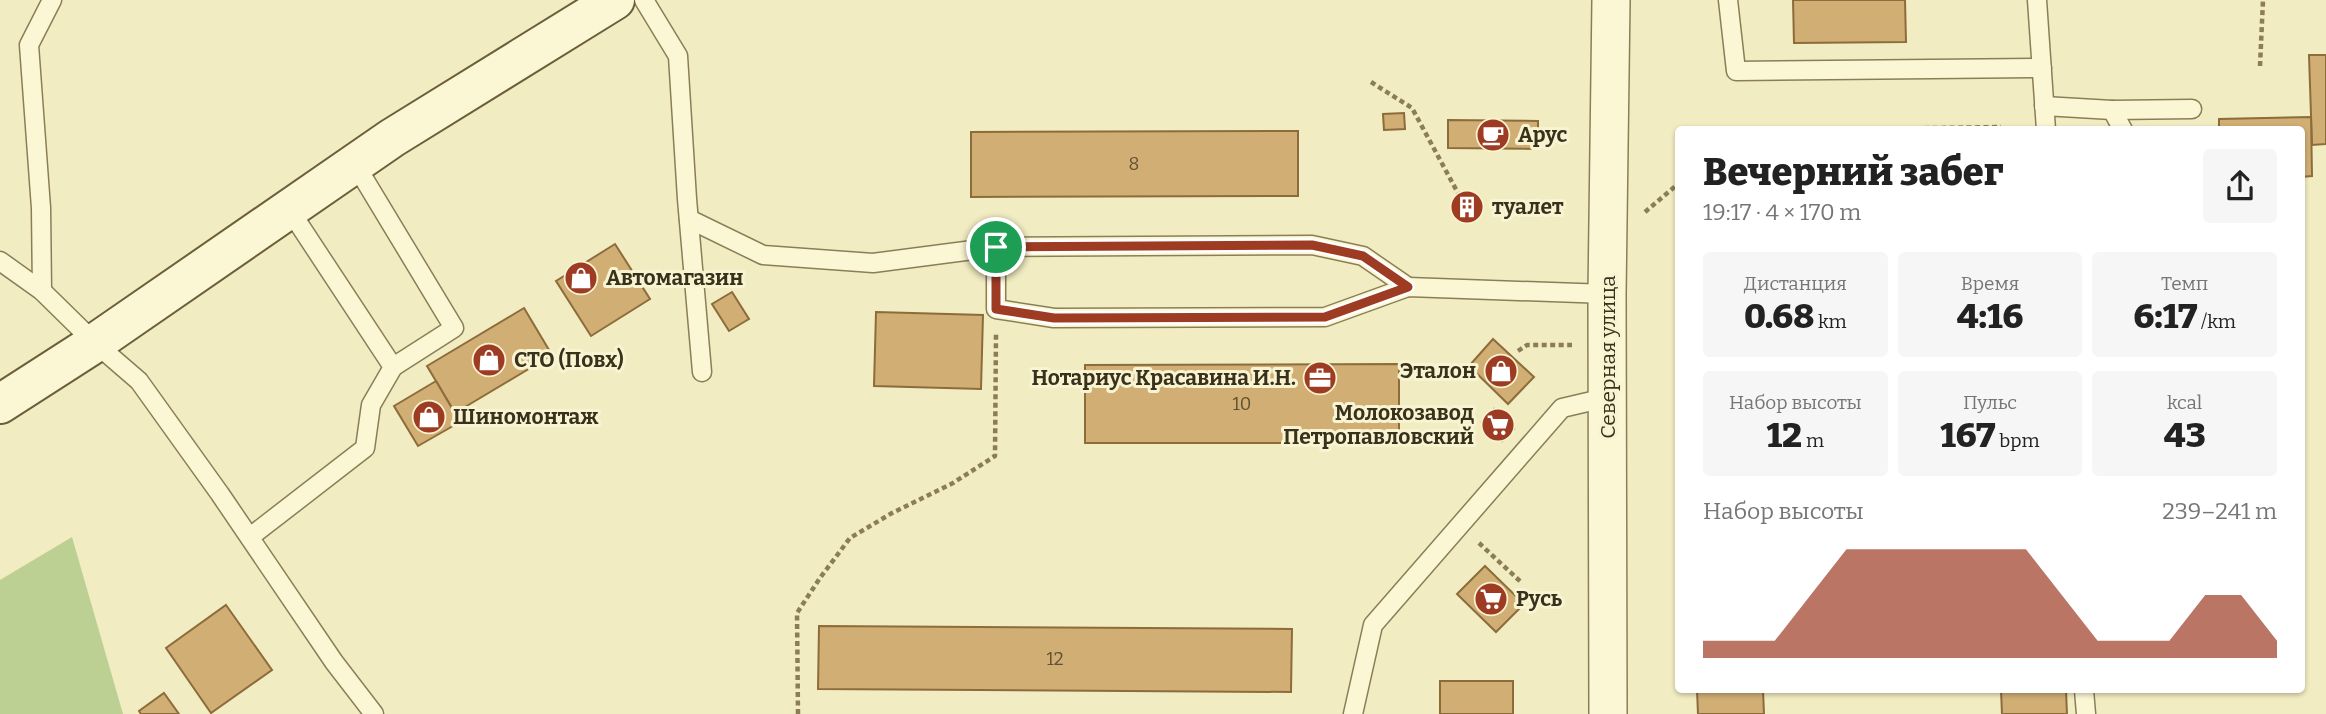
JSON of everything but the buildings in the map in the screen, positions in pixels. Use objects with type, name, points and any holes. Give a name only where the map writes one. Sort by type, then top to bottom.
[{"type":"main road","points":[[0,404],[95,344],[393,138],[615,0]]},
{"type":"street","name":"Северная улица","points":[[1608,714],[1607,293],[1611,0]]},
{"type":"lane","points":[[42,291],[41,208],[29,45],[51,0]]},
{"type":"lane","points":[[644,0],[678,56],[688,219],[702,372]]},
{"type":"lane","points":[[1728,0],[1736,71],[2042,68]]},
{"type":"lane","points":[[2037,0],[2046,126]]},
{"type":"lane","points":[[2045,106],[2112,110],[2192,109]]},
{"type":"lane","points":[[2112,110],[2121,126]]},
{"type":"lane","points":[[250,537],[365,448],[371,405],[393,367],[454,328],[355,164]]},
{"type":"lane","points":[[289,209],[393,367]]},
{"type":"lane","points":[[688,219],[763,255],[873,263],[996,247],[1312,245],[1363,256],[1408,287]]},
{"type":"lane","points":[[996,247],[996,309],[1054,318],[1325,317],[1408,287],[1607,293]]},
{"type":"lane","points":[[0,261],[42,291],[95,344],[139,381],[250,537],[334,662],[374,714]]},
{"type":"lane","points":[[1353,714],[1373,625],[1562,408],[1608,397]]},
{"type":"lane","points":[[2084,693],[2086,714]]},
{"type":"path","points":[[2260,66],[2263,0]]},
{"type":"path","points":[[1371,82],[1412,108],[1459,195]]},
{"type":"path","points":[[1643,214],[1675,187]]},
{"type":"path","points":[[798,714],[797,612],[850,538],[892,513],[953,483],[995,456],[996,309]]},
{"type":"path","points":[[1518,351],[1527,345],[1608,345]]},
{"type":"path","points":[[1460,526],[1522,583]]},
{"type":"green space","points":[[72,537],[123,714],[0,714],[0,580]]},
{"type":"place","name":"Арус","points":[[1493,135]]},
{"type":"place","name":"туалет","points":[[1467,207]]},
{"type":"place","name":"Автомагазин","points":[[581,278]]},
{"type":"place","name":"СТО (Повх)","points":[[489,360]]},
{"type":"place","name":"Эталон","points":[[1501,371]]},
{"type":"place","name":"Нотариус Красавина И.Н.","points":[[1320,378]]},
{"type":"place","name":"Шиномонтаж","points":[[429,417]]},
{"type":"place","name":"Молокозавод Петропавловский","points":[[1498,425]]},
{"type":"place","name":"Русь","points":[[1491,599]]},
{"type":"route","points":[[1312,245],[1363,256],[1408,287],[1325,317],[1054,318],[996,309],[996,247],[1312,245]]}]
